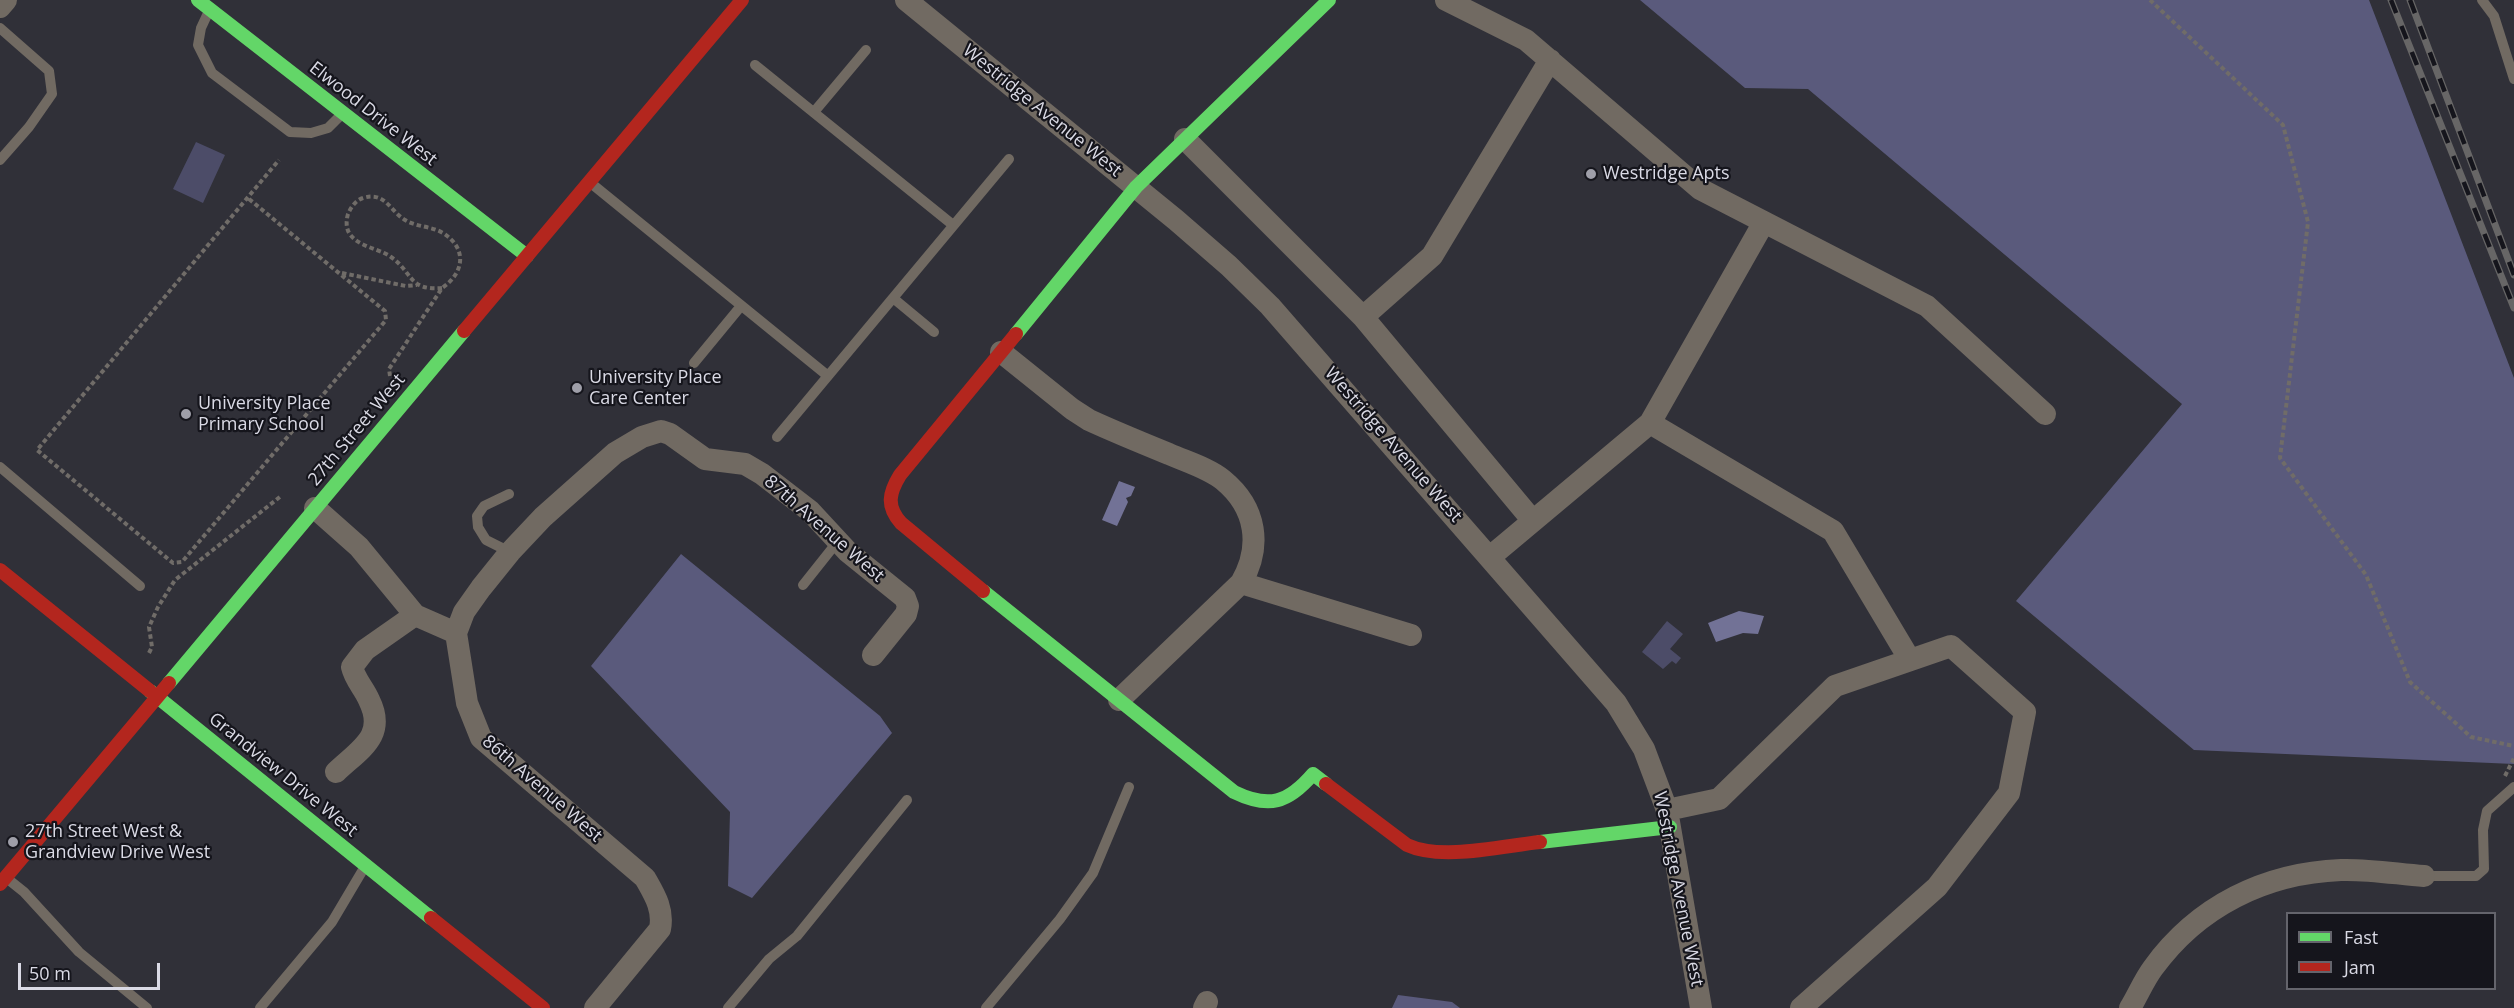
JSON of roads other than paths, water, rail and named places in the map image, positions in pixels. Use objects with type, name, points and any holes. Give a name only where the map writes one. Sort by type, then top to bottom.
[{"type":"street","points":[[0,7],[6,0]]},
{"type":"street","name":"Elwood Drive West","points":[[198,0],[527,256]]},
{"type":"street","name":"27th Street West","points":[[3,881],[742,0]]},
{"type":"street","name":"Westridge Avenue West","points":[[906,0],[1229,266],[1270,306],[1616,703],[1644,749],[1668,818],[1701,1008]]},
{"type":"street","points":[[1329,0],[1136,188],[900,475],[889,496],[890,508],[896,519],[908,530],[1221,783],[1243,797],[1258,802],[1283,800],[1296,794],[1313,774],[1407,844],[1420,851],[1440,853],[1668,818],[1719,800],[1835,686],[1951,646],[2025,712],[2009,793],[1937,887],[1801,1008]]},
{"type":"street","points":[[1446,0],[1526,40],[1701,189],[1927,306],[2044,414]]},
{"type":"street","points":[[1363,317],[1432,256],[1550,60]]},
{"type":"street","points":[[1185,139],[1363,317],[1533,521]]},
{"type":"street","points":[[1490,557],[1650,423],[1764,222]]},
{"type":"street","points":[[1001,352],[1089,420],[1200,467],[1223,480],[1240,500],[1252,524],[1254,553],[1250,567],[1240,583],[1119,700]]},
{"type":"street","points":[[1650,423],[1833,531],[1910,660]]},
{"type":"street","name":"87th Avenue West","points":[[456,633],[464,612],[510,552],[576,485],[615,453],[652,432],[661,431],[670,434],[705,459],[745,465],[762,474],[810,511],[838,542],[905,598],[908,606],[901,623],[873,655]]},
{"type":"street","points":[[315,508],[359,547],[415,615],[456,633]]},
{"type":"street","name":"Grandview Drive West","points":[[0,570],[543,1008]]},
{"type":"street","points":[[1240,583],[1411,635]]},
{"type":"street","points":[[336,772],[369,741],[376,727],[377,720],[369,700],[354,676],[352,667],[365,650],[415,615]]},
{"type":"street","name":"86th Avenue West","points":[[456,633],[467,702],[481,738],[645,878],[658,901],[661,915],[660,929],[595,1008]]},
{"type":"street","points":[[2130,1008],[2152,969],[2190,926],[2219,905],[2248,889],[2279,878],[2311,872],[2344,870],[2424,876]]},
{"type":"lane","points":[[2482,0],[2494,16],[2514,79]]},
{"type":"lane","points":[[210,10],[201,28],[198,45],[212,73],[290,132],[311,133],[328,128],[343,113]]},
{"type":"lane","points":[[0,28],[49,71],[52,94],[29,127],[0,160]]},
{"type":"lane","points":[[814,112],[866,50]]},
{"type":"lane","points":[[755,65],[953,225]]},
{"type":"lane","points":[[777,437],[1009,159]]},
{"type":"lane","points":[[589,182],[828,376]]},
{"type":"lane","points":[[893,298],[934,332]]},
{"type":"lane","points":[[694,363],[741,306]]},
{"type":"lane","points":[[0,467],[140,586]]},
{"type":"lane","points":[[509,494],[484,506],[477,516],[478,527],[486,540],[510,552]]},
{"type":"lane","points":[[803,585],[838,542]]},
{"type":"lane","points":[[986,1008],[1060,919],[1094,873],[1129,787]]},
{"type":"lane","points":[[2424,876],[2476,876],[2484,869],[2483,831],[2487,810],[2514,787]]},
{"type":"lane","points":[[728,1008],[769,959],[797,936],[907,800]]},
{"type":"lane","points":[[260,1008],[332,922],[344,898],[366,865]]},
{"type":"lane","points":[[3,881],[24,892],[79,952],[147,1008]]},
{"type":"railway","points":[[2391,0],[2514,308]]},
{"type":"railway","points":[[2410,0],[2514,275]]},
{"type":"place","name":"Westridge Apts","points":[[1591,174]]},
{"type":"place","name":"University Place Care Center","points":[[577,388]]},
{"type":"place","name":"University Place Primary School","points":[[186,414]]},
{"type":"place","name":"27th Street West & Grandview Drive West","points":[[13,842]]}]
